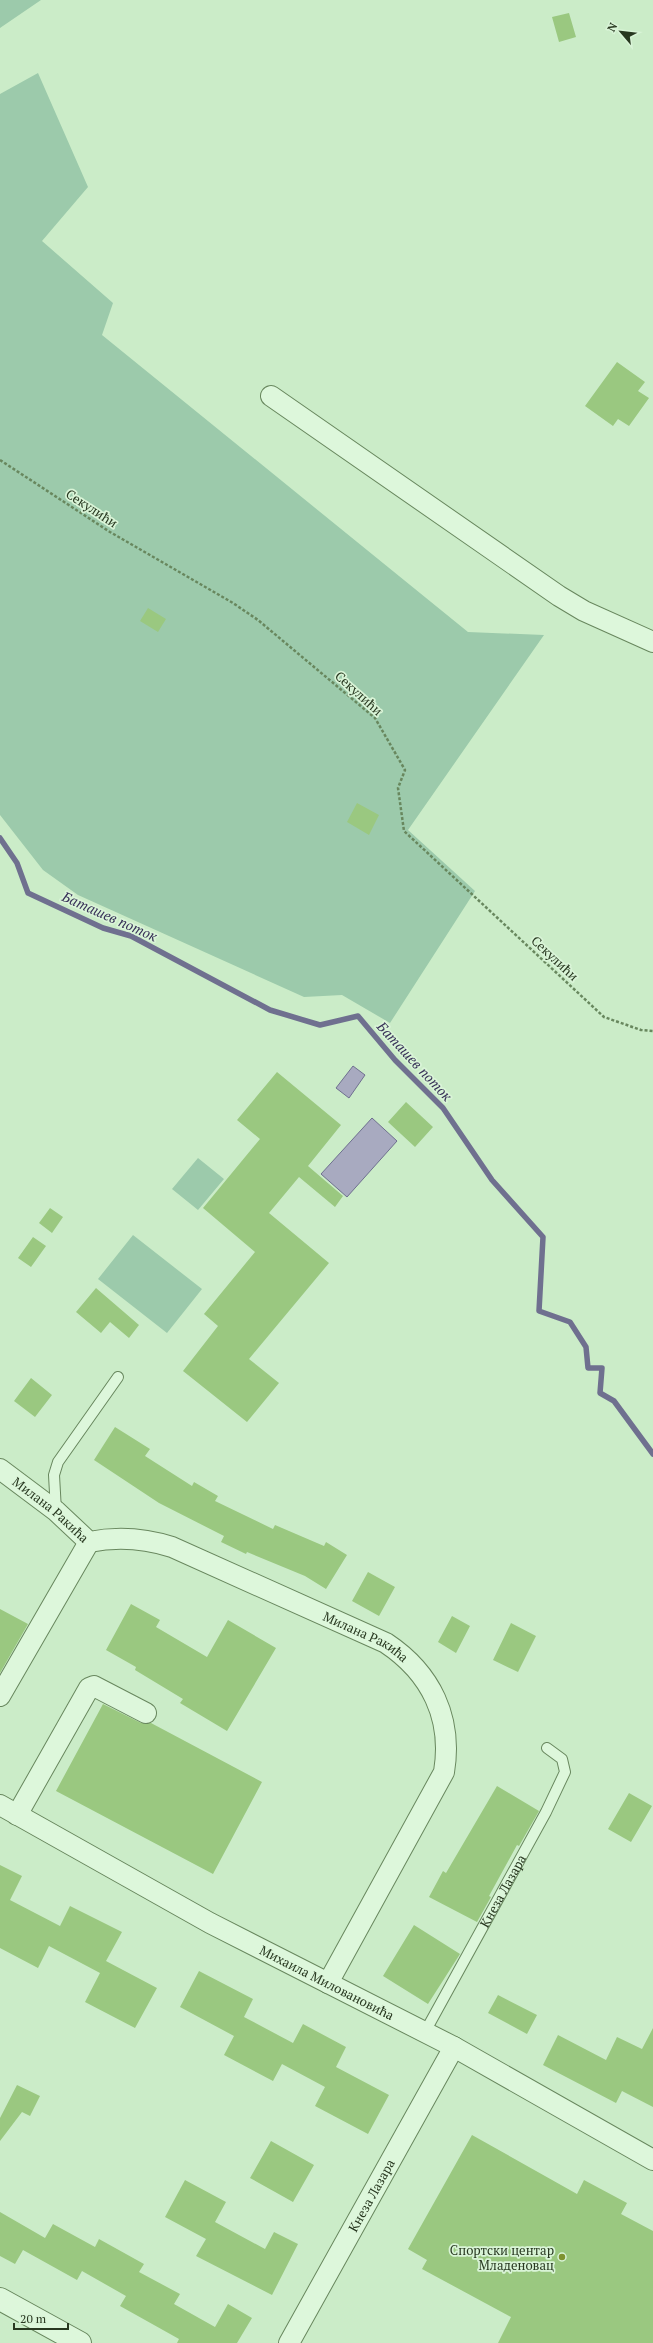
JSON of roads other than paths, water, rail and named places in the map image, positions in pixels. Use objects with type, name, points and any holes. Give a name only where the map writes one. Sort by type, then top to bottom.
[{"type":"street","points":[[271,396],[559,596],[584,611],[653,642]]},
{"type":"street","name":"Милана Ракића","points":[[0,1469],[56,1511],[89,1542],[105,1539],[136,1539],[172,1547],[386,1642],[410,1661],[434,1692],[440,1705],[446,1731],[444,1772],[328,1983]]},
{"type":"street","points":[[0,1696],[89,1542]]},
{"type":"street","points":[[18,1815],[89,1688],[94,1686],[146,1713]]},
{"type":"street","name":"Михаила Миловановића","points":[[0,1805],[210,1923],[454,2047],[653,2160]]},
{"type":"street","name":"Кнеза Лазара","points":[[289,2343],[454,2047]]},
{"type":"street","points":[[0,2299],[80,2343]]},
{"type":"lane","points":[[56,1511],[54,1475],[58,1462],[118,1377]]},
{"type":"lane","name":"Кнеза Лазара","points":[[425,2032],[546,1812],[565,1768],[559,1755],[547,1748]]},
{"type":"water","points":[[353,1066],[365,1075],[349,1098],[336,1088]]},
{"type":"water","points":[[372,1118],[397,1141],[347,1197],[321,1174]]},
{"type":"waterway","name":"Баташев поток","points":[[0,838],[17,863],[28,893],[103,928],[131,936],[270,1010],[320,1025],[358,1016],[395,1060],[443,1108],[492,1180],[543,1237],[539,1311],[570,1322],[586,1347],[588,1368],[602,1368],[600,1393],[614,1401],[653,1454]]},
{"type":"place","name":"Спортски центар Младеновац","points":[[562,2257]]}]
